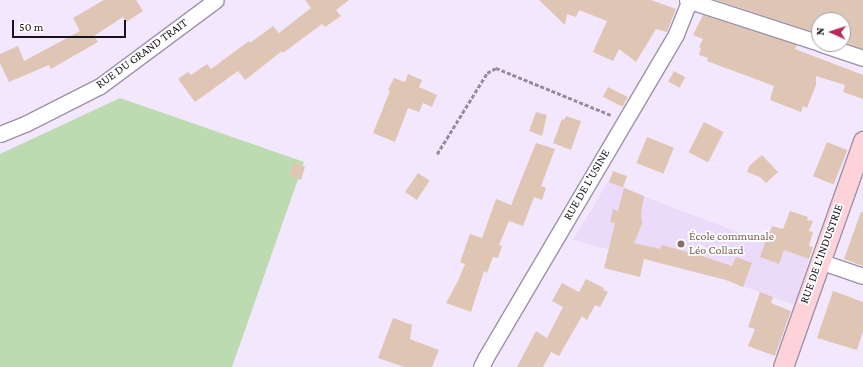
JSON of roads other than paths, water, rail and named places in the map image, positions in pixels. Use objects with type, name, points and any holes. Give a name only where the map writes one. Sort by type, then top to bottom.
[{"type":"main road","name":"RUE DE L'INDUSTRIE","points":[[783,367],[819,261],[863,141]]},
{"type":"street","name":"RUE DU GRAND TRAIT","points":[[0,134],[25,124],[100,86],[216,0]]},
{"type":"street","points":[[688,0],[811,41]]},
{"type":"street","name":"RUE DE L'USINE","points":[[482,367],[486,357],[676,34],[688,0]]},
{"type":"street","points":[[845,52],[863,58]]},
{"type":"street","points":[[819,261],[863,276]]},
{"type":"place","name":"École communale Léo Collard","points":[[681,244]]}]
